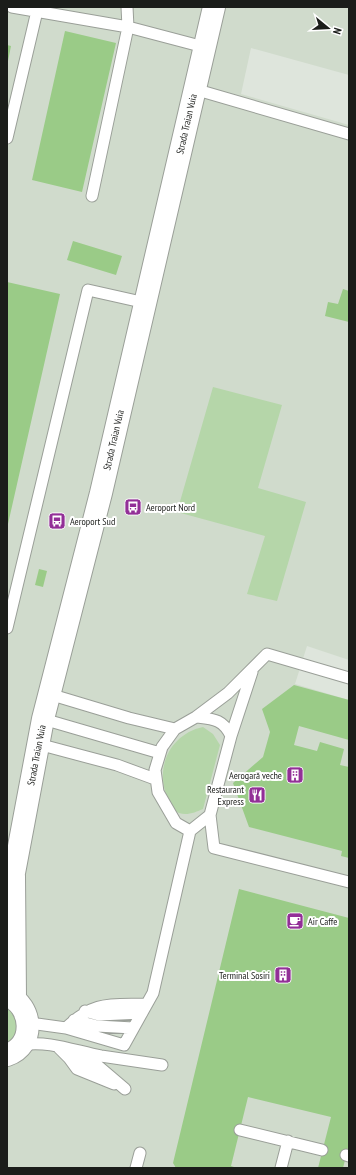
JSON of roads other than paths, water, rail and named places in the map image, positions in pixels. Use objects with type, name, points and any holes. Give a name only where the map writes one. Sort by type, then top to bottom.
[{"type":"main road","name":"Strada Traian Vuia","points":[[28,1020],[24,1008],[11,996],[10,883],[12,850],[146,303],[214,7]]},
{"type":"main road","points":[[14,1050],[27,1034],[28,1020]]},
{"type":"lane","points":[[12,7],[128,27],[204,47]]},
{"type":"lane","points":[[92,196],[128,27],[128,7]]},
{"type":"lane","points":[[7,138],[37,11]]},
{"type":"lane","points":[[194,89],[349,134]]},
{"type":"lane","points":[[7,628],[88,290],[146,303]]},
{"type":"lane","points":[[190,831],[176,823],[158,792],[155,779],[155,770],[160,753],[175,729],[196,717],[228,693],[267,654],[349,678]]},
{"type":"lane","points":[[253,669],[232,736],[210,815],[214,848],[349,882]]},
{"type":"lane","points":[[49,694],[129,718],[175,729]]},
{"type":"lane","points":[[196,717],[214,719],[226,725],[232,736]]},
{"type":"lane","points":[[43,719],[160,753]]},
{"type":"lane","points":[[38,744],[117,765],[155,779]]},
{"type":"lane","points":[[70,1024],[124,1044],[153,993],[190,831],[210,815]]},
{"type":"lane","points":[[70,1024],[85,1011],[99,1015],[145,1009]]},
{"type":"lane","points":[[28,1020],[38,1024],[70,1024],[134,1028]]},
{"type":"lane","points":[[14,1050],[32,1043],[101,1056],[162,1064]]},
{"type":"lane","points":[[58,1047],[69,1058],[98,1066],[125,1089]]},
{"type":"lane","points":[[240,1130],[322,1150]]},
{"type":"lane","points":[[281,1168],[288,1141]]},
{"type":"lane","points":[[136,1168],[140,1152]]},
{"type":"place","name":"Aeroport Nord","points":[[133,507]]},
{"type":"place","name":"Aeroport Sud","points":[[57,521]]},
{"type":"place","name":"Aerogară veche","points":[[295,775]]},
{"type":"place","name":"Restaurant Express","points":[[257,795]]},
{"type":"place","name":"Air Caffe","points":[[295,921]]},
{"type":"place","name":"Terminal Sosiri","points":[[283,975]]}]
